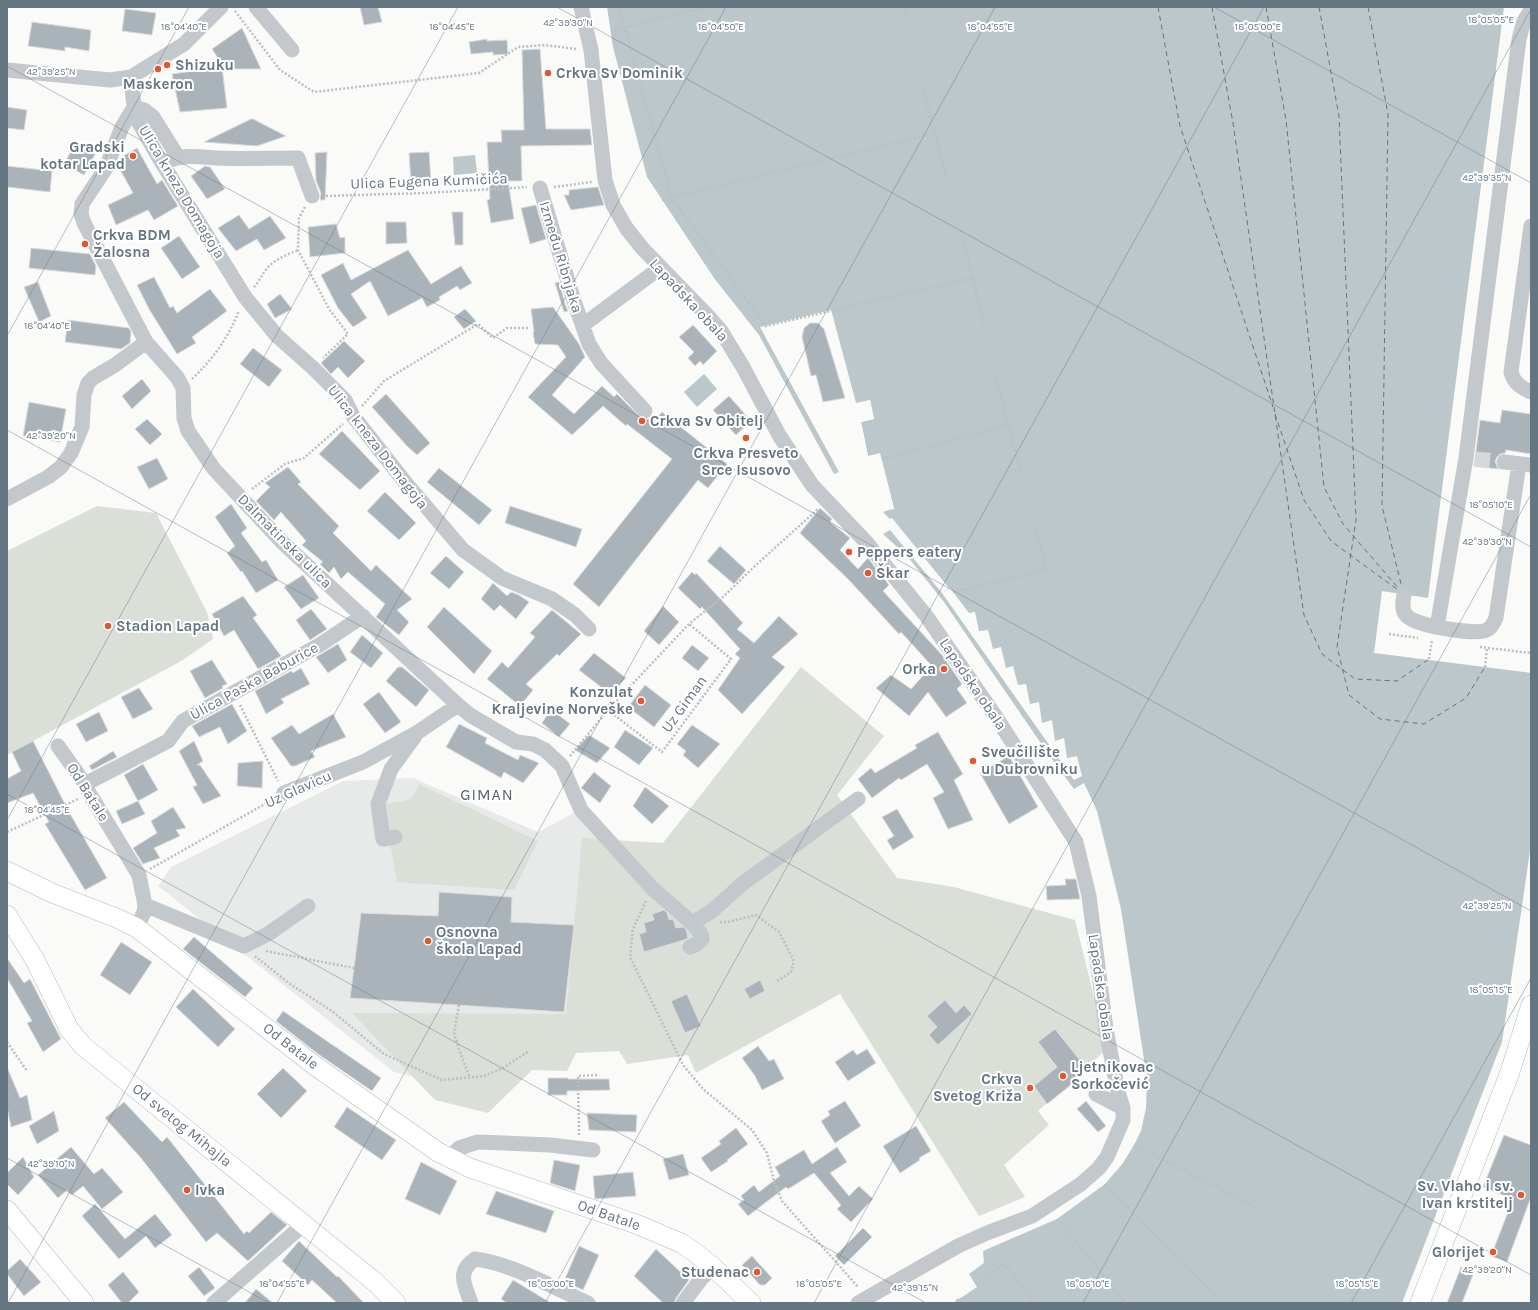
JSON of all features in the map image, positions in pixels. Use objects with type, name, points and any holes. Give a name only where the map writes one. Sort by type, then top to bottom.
[{"type":"main road","name":"Od Batale","points":[[7,871],[52,893],[119,919],[137,928],[318,1068],[438,1152],[470,1168],[636,1224],[687,1247],[713,1267],[751,1303]]},
{"type":"main road","name":"Od svetog Mihajla","points":[[7,915],[35,960],[70,1030],[83,1046],[375,1282],[396,1303]]},
{"type":"main road","points":[[1420,1303],[1509,1075],[1531,1005]]},
{"type":"main road","points":[[1509,1075],[1531,1052]]},
{"type":"main road","points":[[7,1210],[84,1303]]},
{"type":"street","points":[[7,70],[110,80],[131,77],[184,44],[221,7]]},
{"type":"street","points":[[256,7],[292,50]]},
{"type":"street","name":"Lapadska obala","points":[[581,7],[591,50],[605,180],[613,205],[627,229],[642,249],[721,331],[733,349],[790,453],[812,485],[867,543],[927,618],[996,717],[1076,842],[1089,896],[1106,1029],[1118,1092],[1123,1108],[1123,1120],[1107,1157],[1099,1168],[1081,1184],[1032,1216],[958,1246],[863,1300]]},
{"type":"street","points":[[1435,634],[1470,458],[1520,40],[1524,21],[1531,10]]},
{"type":"street","name":"Ulica kneza Domagoja","points":[[131,77],[134,107],[140,123],[162,164],[245,297],[277,336],[313,368],[345,400],[353,416],[405,482],[463,550],[502,578],[552,599],[575,615],[589,629]]},
{"type":"street","points":[[178,157],[153,117],[144,110],[134,107],[122,128],[106,168],[82,204],[81,214],[146,342],[176,377],[183,388]]},
{"type":"street","points":[[162,164],[178,157],[188,155],[217,158],[298,158],[312,196]]},
{"type":"street","name":"Između Ribnjaka","points":[[540,188],[588,344],[601,363],[645,411]]},
{"type":"street","points":[[1531,226],[1511,372],[1513,379],[1518,385],[1531,392]]},
{"type":"street","name":"Između Ribnjaka","points":[[582,325],[660,268]]},
{"type":"street","points":[[7,499],[48,477],[61,467],[71,453],[82,427],[84,395],[88,383],[146,342]]},
{"type":"street","name":"Dalmatinska ulica","points":[[183,388],[184,418],[188,431],[214,468],[282,542],[470,715],[516,742],[533,744],[545,750],[562,766],[581,810],[652,888],[692,923],[702,934],[702,939],[697,944],[690,947]]},
{"type":"street","points":[[1404,594],[1402,608],[1406,616],[1415,622],[1424,625],[1435,634],[1484,631],[1492,626],[1496,618],[1518,463]]},
{"type":"street","name":"Ulica Paska Baburice","points":[[87,789],[168,741],[183,721],[234,694],[321,644],[363,616]]},
{"type":"street","name":"Uz Glavicu","points":[[284,793],[363,762],[418,732],[458,704]]},
{"type":"street","points":[[395,837],[384,839],[378,804],[391,769],[418,732]]},
{"type":"street","name":"Od Batale","points":[[58,746],[87,789],[139,875],[145,905],[144,912],[137,928]]},
{"type":"street","points":[[692,923],[712,911],[742,884],[858,799]]},
{"type":"street","points":[[145,905],[244,946],[268,934],[308,906]]},
{"type":"street","points":[[1096,1094],[1123,1108]]},
{"type":"street","points":[[449,1158],[460,1148],[478,1142],[550,1145],[586,1150]]},
{"type":"street","points":[[214,1303],[304,1224]]},
{"type":"street","points":[[471,1303],[462,1277],[467,1264],[475,1259],[487,1260],[532,1277],[588,1303]]},
{"type":"street","points":[[683,1303],[701,1279],[713,1267]]},
{"type":"path","points":[[232,7],[280,70],[314,92],[479,73],[518,47],[545,45],[591,50]]},
{"type":"path","points":[[619,7],[672,198],[766,326],[972,278]]},
{"type":"path","points":[[611,31],[706,7]]},
{"type":"path","points":[[904,7],[907,20]]},
{"type":"path","points":[[922,84],[948,180]]},
{"type":"path","points":[[662,200],[935,133]]},
{"type":"path","name":"Ulica Eugena Kumičića","points":[[312,196],[425,193],[530,187],[540,188],[605,180]]},
{"type":"path","points":[[312,196],[299,218],[298,250],[329,309],[348,334],[313,368]]},
{"type":"path","points":[[961,231],[984,325]]},
{"type":"path","points":[[183,388],[205,367],[218,350],[231,330],[245,297],[258,284],[266,270],[276,261],[298,250]]},
{"type":"path","points":[[478,324],[493,338],[506,328],[530,328]]},
{"type":"path","points":[[996,376],[1020,472]]},
{"type":"path","points":[[882,459],[1009,425]]},
{"type":"path","points":[[562,766],[608,710],[689,624],[724,596],[826,501]]},
{"type":"path","points":[[953,592],[1047,570],[1034,525]]},
{"type":"path","name":"Uz Giman","points":[[608,710],[662,752],[731,659],[689,624]]},
{"type":"path","points":[[1429,659],[1435,634]]},
{"type":"path","points":[[1485,667],[1487,648]]},
{"type":"path","points":[[234,694],[284,793]]},
{"type":"path","points":[[7,832],[87,789]]},
{"type":"path","name":"Uz Glavicu","points":[[139,875],[284,793]]},
{"type":"path","points":[[652,888],[633,929],[630,957],[683,1065],[703,1089],[752,1130],[766,1152],[774,1181],[782,1201],[863,1300]]},
{"type":"path","points":[[692,923],[728,922],[756,915],[779,932],[794,961],[791,972],[776,981]]},
{"type":"path","points":[[244,946],[354,968]]},
{"type":"path","points":[[244,946],[290,984],[332,1011],[384,1054],[442,1080],[484,1076],[503,1068],[529,1051]]},
{"type":"path","points":[[459,1005],[454,1033],[470,1078]]},
{"type":"path","points":[[7,1042],[27,1071]]},
{"type":"path","points":[[586,1150],[578,1076],[599,1075]]},
{"type":"path","points":[[1134,1145],[1256,1207]]},
{"type":"path","points":[[1105,1184],[1217,1297]]},
{"type":"path","points":[[1057,1219],[1126,1303]]},
{"type":"path","points":[[976,1285],[1004,1263],[1034,1303]]},
{"type":"path","points":[[957,1300],[960,1303]]},
{"type":"shaded area","points":[[607,7],[1504,7],[1428,598],[1382,591],[1374,653],[1531,673],[1531,844],[1502,1042],[1402,1303],[953,1303],[977,1287],[969,1274],[984,1263],[983,1251],[1057,1219],[1105,1184],[1123,1163],[1141,1131],[1146,1108],[1147,1079],[1121,909],[1097,811],[1084,783],[1074,789],[944,602],[908,557],[883,534],[890,530],[942,593],[949,588],[892,518],[890,519],[883,512],[894,508],[880,454],[868,456],[861,422],[874,419],[870,400],[856,404],[831,310],[760,327],[839,472],[834,474],[759,335],[714,278],[647,177],[613,47]]},
{"type":"shaded area","points":[[475,155],[477,173],[454,175],[453,157]]},
{"type":"shaded area","points":[[704,374],[717,389],[697,407],[684,392]]},
{"type":"shaded area","name":"Stadion Lapad","points":[[97,506],[156,513],[207,612],[213,639],[183,660],[7,755],[7,551]]},
{"type":"shaded area","points":[[801,667],[884,736],[837,795],[897,878],[954,887],[1075,920],[1107,1049],[1038,1111],[1049,1125],[1004,1165],[1025,1197],[979,1216],[840,994],[696,1073],[688,1055],[627,1064],[619,1051],[576,1053],[567,1071],[532,1070],[488,1113],[435,1100],[352,1013],[566,1014],[582,838],[663,843]]},
{"type":"shaded area","name":"Osnovna škola Lapad","points":[[413,778],[538,832],[574,813],[644,890],[559,1053],[458,1087],[394,1072],[158,886],[171,867],[343,781]]},
{"type":"shaded area","points":[[419,784],[538,841],[514,890],[397,882],[383,805],[411,799]]},
{"type":"pier","points":[[831,310],[856,403],[870,400],[874,419],[861,422],[868,456],[880,453],[894,509],[881,511],[891,507],[879,456],[867,457],[859,422],[861,420],[872,418],[868,402],[857,406],[854,404],[830,312],[766,326]]},
{"type":"pier","points":[[950,588],[969,613],[975,612],[979,631],[988,630],[993,649],[1001,647],[1006,668],[1013,666],[1018,685],[1026,684],[1030,704],[1039,702],[1042,723],[1052,720],[1055,741],[1064,738],[1067,758],[1077,756],[1082,776],[1074,780],[942,593]]},
{"type":"building","points":[[360,7],[378,7],[382,22],[364,25]]},
{"type":"building","points":[[125,9],[156,13],[152,35],[122,31]]},
{"type":"building","points":[[32,22],[91,30],[89,51],[65,47],[65,51],[28,46]]},
{"type":"building","points":[[242,28],[261,69],[225,69],[212,49]]},
{"type":"building","points":[[487,39],[487,41],[507,40],[508,54],[493,55],[493,52],[471,54],[469,42]]},
{"type":"building","points":[[540,49],[546,129],[590,129],[592,145],[521,146],[522,181],[508,181],[514,219],[491,223],[487,200],[490,199],[487,142],[502,142],[501,130],[524,130],[522,50]]},
{"type":"building","points":[[222,67],[227,108],[180,112],[172,74]]},
{"type":"building","points":[[7,107],[27,110],[24,130],[7,128]]},
{"type":"building","points":[[251,119],[286,136],[257,146],[204,142]]},
{"type":"building","points":[[75,144],[95,154],[84,175],[64,164]]},
{"type":"building","points":[[137,148],[157,184],[162,180],[178,206],[154,220],[148,210],[116,225],[108,205],[133,193],[117,164],[120,158]]},
{"type":"building","points":[[327,152],[325,200],[320,200],[321,193],[316,181],[315,153]]},
{"type":"building","points":[[429,152],[431,182],[411,183],[409,153]]},
{"type":"building","points":[[7,166],[52,171],[50,192],[7,187]]},
{"type":"building","points":[[205,166],[210,167],[225,189],[207,199],[191,176]]},
{"type":"building","points":[[598,187],[604,205],[571,210],[564,195],[569,195],[569,190]]},
{"type":"building","points":[[536,205],[546,239],[530,244],[521,208]]},
{"type":"building","points":[[452,212],[463,212],[463,245],[455,245]]},
{"type":"building","points":[[239,215],[249,229],[270,216],[286,238],[264,250],[257,239],[236,251],[218,228]]},
{"type":"building","points":[[386,222],[406,222],[407,243],[386,244]]},
{"type":"building","points":[[336,224],[340,238],[345,237],[345,253],[310,257],[308,227]]},
{"type":"building","points":[[179,236],[200,267],[182,279],[161,248]]},
{"type":"building","points":[[31,248],[90,254],[96,266],[95,275],[29,268]]},
{"type":"building","points":[[408,250],[431,284],[461,266],[472,283],[460,290],[457,286],[439,297],[440,300],[427,307],[422,298],[388,316],[370,281],[351,294],[367,318],[353,327],[338,308],[321,275],[343,263],[351,280]]},
{"type":"building","points":[[154,277],[170,308],[173,306],[177,313],[210,289],[227,311],[192,337],[196,343],[177,354],[149,309],[137,285]]},
{"type":"building","points":[[38,282],[51,316],[39,322],[24,287]]},
{"type":"building","points":[[559,282],[568,311],[564,312],[555,283]]},
{"type":"building","points":[[280,294],[292,309],[275,318],[267,304]]},
{"type":"building","points":[[553,307],[579,344],[585,357],[552,395],[574,414],[602,386],[614,397],[617,394],[642,419],[648,419],[653,423],[662,412],[727,464],[708,488],[698,480],[599,607],[573,584],[672,459],[627,424],[626,426],[603,406],[572,435],[528,397],[566,357],[558,345],[535,344],[531,309]]},
{"type":"building","points":[[465,309],[476,321],[464,329],[454,317]]},
{"type":"building","points":[[68,320],[129,328],[131,332],[130,343],[121,349],[65,342]]},
{"type":"building","points":[[810,323],[818,323],[824,329],[845,398],[823,402],[816,375],[811,376],[802,337],[804,328]]},
{"type":"building","points":[[693,325],[717,351],[703,365],[700,361],[695,366],[688,358],[694,352],[679,337]]},
{"type":"building","points":[[344,341],[365,361],[348,378],[338,367],[331,374],[321,363]]},
{"type":"building","points":[[253,348],[282,370],[269,387],[240,364]]},
{"type":"building","points":[[142,379],[151,391],[132,409],[122,396]]},
{"type":"building","points":[[386,394],[430,443],[417,455],[372,407]]},
{"type":"building","points":[[729,396],[751,421],[736,435],[713,410]]},
{"type":"building","points":[[29,402],[66,409],[60,442],[23,436]]},
{"type":"building","points":[[1502,410],[1531,414],[1531,454],[1506,450],[1505,453],[1500,454],[1497,457],[1495,461],[1498,469],[1474,466],[1480,420],[1500,423]]},
{"type":"building","points":[[147,419],[162,434],[150,445],[135,429]]},
{"type":"building","points":[[342,431],[380,471],[360,490],[319,454]]},
{"type":"building","points":[[157,458],[168,479],[149,489],[137,467]]},
{"type":"building","points":[[288,467],[301,482],[298,484],[339,526],[333,533],[371,571],[376,565],[412,599],[397,610],[409,622],[399,635],[376,617],[385,604],[348,572],[341,579],[334,567],[329,573],[320,564],[323,562],[302,545],[306,541],[281,512],[274,520],[256,501],[270,487],[265,483]]},
{"type":"building","points":[[439,468],[492,510],[479,525],[427,482]]},
{"type":"building","points":[[385,492],[416,523],[399,540],[367,511]]},
{"type":"building","points":[[231,504],[247,528],[241,533],[262,562],[266,560],[278,580],[256,593],[242,571],[241,572],[227,553],[235,546],[215,517]]},
{"type":"building","points":[[510,506],[582,529],[576,547],[505,523]]},
{"type":"building","points":[[820,508],[832,519],[830,522],[850,538],[840,550],[858,569],[868,558],[889,585],[883,591],[942,655],[962,684],[957,689],[967,703],[946,717],[928,692],[909,716],[876,688],[891,675],[911,689],[932,666],[901,632],[899,634],[848,579],[800,533]]},
{"type":"building","points":[[720,546],[746,570],[734,584],[707,561]]},
{"type":"building","points":[[446,556],[464,572],[449,589],[430,573]]},
{"type":"building","points":[[692,572],[695,575],[696,573],[743,623],[737,629],[754,643],[779,616],[798,634],[772,657],[785,667],[742,714],[718,690],[740,658],[735,654],[740,649],[702,607],[700,609],[678,588]]},
{"type":"building","points":[[303,575],[319,598],[301,609],[284,587]]},
{"type":"building","points":[[493,583],[507,596],[511,592],[519,595],[529,602],[516,619],[500,605],[494,611],[481,599]]},
{"type":"building","points":[[243,596],[257,615],[253,618],[281,656],[258,669],[234,630],[224,636],[212,614]]},
{"type":"building","points":[[663,606],[679,622],[659,645],[644,631]]},
{"type":"building","points":[[444,607],[492,651],[474,674],[427,627]]},
{"type":"building","points":[[311,609],[327,629],[310,640],[296,620]]},
{"type":"building","points":[[552,610],[581,634],[559,656],[557,654],[526,684],[533,690],[520,706],[487,679],[502,662],[508,668],[535,637],[530,633]]},
{"type":"building","points":[[362,635],[383,653],[371,668],[350,652]]},
{"type":"building","points":[[338,644],[347,660],[328,673],[316,657]]},
{"type":"building","points":[[692,645],[709,658],[698,671],[682,658]]},
{"type":"building","points":[[594,653],[626,678],[610,694],[579,670]]},
{"type":"building","points":[[212,660],[227,684],[222,686],[223,688],[205,698],[190,671]]},
{"type":"building","points":[[398,667],[402,667],[429,690],[416,707],[386,681]]},
{"type":"building","points":[[301,668],[310,684],[281,699],[284,703],[266,714],[255,691],[291,671],[293,673]]},
{"type":"building","points":[[645,685],[671,705],[654,727],[628,707]]},
{"type":"building","points":[[139,688],[153,709],[133,719],[121,697]]},
{"type":"building","points":[[379,692],[401,722],[385,733],[363,704]]},
{"type":"building","points":[[232,704],[247,731],[228,744],[220,727],[199,737],[192,726]]},
{"type":"building","points":[[551,709],[570,724],[559,737],[542,723]]},
{"type":"building","points":[[99,712],[108,731],[86,742],[76,724]]},
{"type":"building","points":[[333,714],[346,737],[311,751],[315,757],[295,766],[291,766],[271,738],[292,725],[299,734]]},
{"type":"building","points":[[459,724],[487,738],[485,743],[518,760],[520,755],[539,763],[523,783],[504,772],[501,778],[446,747]]},
{"type":"building","points":[[692,725],[720,744],[698,768],[683,755],[686,751],[677,744]]},
{"type":"building","points":[[625,730],[653,748],[639,765],[614,747]]},
{"type":"building","points":[[938,732],[963,774],[954,780],[973,820],[948,829],[933,798],[944,792],[927,764],[901,780],[899,778],[872,798],[858,779],[871,768],[875,773],[917,748],[915,745]]},
{"type":"building","points":[[589,735],[610,748],[597,763],[575,750]]},
{"type":"building","points":[[33,741],[69,812],[107,878],[85,890],[45,824],[49,822],[33,793],[7,803],[7,779],[21,771],[12,752]]},
{"type":"building","points":[[194,741],[203,761],[197,765],[200,765],[221,796],[203,804],[193,787],[197,785],[179,751]]},
{"type":"building","points":[[113,751],[117,757],[92,770],[89,766]]},
{"type":"building","name":"Sveučilište u Dubrovniku","points":[[1009,756],[1038,807],[1009,824],[980,773]]},
{"type":"building","points":[[263,761],[262,788],[237,786],[238,763]]},
{"type":"building","points":[[143,764],[158,790],[138,801],[124,775]]},
{"type":"building","points":[[594,772],[611,786],[600,803],[581,788]]},
{"type":"building","points":[[645,787],[669,806],[652,824],[633,806]]},
{"type":"building","points":[[138,801],[145,814],[122,824],[116,811]]},
{"type":"building","points":[[173,807],[186,828],[176,830],[180,836],[154,848],[160,858],[143,864],[133,848],[157,833],[151,821]]},
{"type":"building","points":[[897,809],[914,837],[893,850],[887,840],[894,836],[882,817]]},
{"type":"building","points":[[1065,879],[1076,879],[1080,899],[1047,900],[1046,886],[1066,885]]},
{"type":"building","points":[[439,892],[512,897],[511,922],[574,925],[564,1012],[350,998],[361,913],[438,916]]},
{"type":"building","points":[[664,910],[667,913],[669,920],[673,919],[676,928],[683,927],[686,929],[688,938],[644,952],[639,934],[646,932],[644,923],[654,920],[652,914]]},
{"type":"building","points":[[194,937],[253,988],[245,997],[183,949]]},
{"type":"building","points":[[121,942],[152,962],[130,995],[100,975]]},
{"type":"building","points":[[7,958],[24,983],[30,979],[61,1039],[43,1052],[27,1023],[32,1021],[7,978]]},
{"type":"building","points":[[760,980],[765,991],[750,999],[744,989]]},
{"type":"building","points":[[193,989],[235,1029],[218,1047],[176,1007]]},
{"type":"building","points":[[687,994],[701,1026],[685,1033],[671,1001]]},
{"type":"building","points":[[945,1000],[956,1013],[964,1005],[972,1014],[938,1045],[929,1035],[937,1027],[927,1016]]},
{"type":"building","points":[[283,1011],[381,1078],[372,1091],[318,1054],[276,1021]]},
{"type":"building","name":"Ljetnikovac Sorkočević","points":[[1055,1029],[1087,1069],[1071,1082],[1072,1084],[1047,1104],[1034,1086],[1057,1067],[1038,1042]]},
{"type":"building","points":[[758,1046],[769,1061],[774,1059],[784,1079],[762,1090],[755,1076],[742,1058]]},
{"type":"building","points":[[867,1049],[876,1063],[848,1081],[835,1062],[853,1050],[857,1055]]},
{"type":"building","points":[[7,1067],[20,1098],[27,1095],[32,1120],[11,1127],[7,1107]]},
{"type":"building","points":[[283,1068],[307,1091],[281,1118],[257,1094]]},
{"type":"building","points":[[548,1078],[609,1079],[610,1090],[567,1091],[567,1095],[548,1095]]},
{"type":"building","points":[[845,1101],[861,1126],[835,1143],[821,1121],[830,1115],[828,1111]]},
{"type":"building","points":[[1086,1101],[1106,1126],[1098,1132],[1077,1109]]},
{"type":"building","points":[[124,1102],[162,1142],[167,1137],[244,1234],[247,1231],[249,1233],[271,1212],[287,1225],[248,1261],[217,1233],[206,1242],[141,1158],[105,1118]]},
{"type":"building","points":[[347,1107],[396,1140],[382,1160],[334,1127]]},
{"type":"building","points":[[54,1111],[59,1131],[37,1144],[29,1126]]},
{"type":"building","points":[[587,1113],[637,1115],[636,1132],[589,1130]]},
{"type":"building","points":[[916,1126],[931,1151],[919,1158],[920,1160],[900,1173],[883,1146]]},
{"type":"building","points":[[736,1128],[748,1144],[727,1160],[728,1161],[711,1172],[701,1158],[721,1144],[719,1141]]},
{"type":"building","points":[[1504,1135],[1531,1145],[1531,1197],[1507,1262],[1491,1256],[1513,1199],[1483,1187]]},
{"type":"building","points":[[71,1147],[94,1174],[102,1168],[123,1192],[102,1209],[83,1186],[72,1195],[67,1190],[58,1198],[38,1175]]},
{"type":"building","points":[[837,1147],[847,1162],[830,1173],[849,1196],[859,1186],[873,1199],[851,1222],[837,1209],[841,1205],[814,1173],[788,1189],[786,1187],[748,1216],[738,1204],[744,1200],[741,1196],[754,1185],[759,1192],[780,1176],[775,1167],[804,1150],[812,1164]]},
{"type":"building","points":[[683,1154],[689,1175],[669,1180],[663,1159]]},
{"type":"building","points":[[23,1157],[34,1177],[18,1195],[7,1184],[7,1173]]},
{"type":"building","points":[[554,1160],[580,1165],[575,1191],[550,1183]]},
{"type":"building","points":[[421,1162],[457,1181],[440,1215],[405,1199]]},
{"type":"building","points":[[633,1172],[636,1196],[595,1199],[593,1176]]},
{"type":"building","points":[[496,1191],[554,1211],[546,1233],[486,1214]]},
{"type":"building","points":[[95,1204],[125,1239],[155,1214],[172,1235],[155,1248],[146,1236],[119,1259],[82,1216]]},
{"type":"building","points":[[863,1228],[872,1237],[844,1265],[835,1256]]},
{"type":"building","points":[[299,1241],[337,1277],[338,1276],[364,1303],[337,1303],[312,1280],[308,1285],[282,1261]]},
{"type":"building","points":[[579,1246],[599,1255],[583,1290],[564,1281]]},
{"type":"building","points":[[656,1249],[689,1280],[674,1303],[663,1303],[634,1276]]},
{"type":"building","name":"Studenac","points":[[752,1256],[772,1278],[765,1285],[760,1285],[742,1265]]},
{"type":"building","points":[[20,1259],[41,1282],[24,1296],[7,1274],[7,1271]]},
{"type":"building","points":[[199,1267],[215,1288],[204,1296],[188,1276]]},
{"type":"building","points":[[1461,1267],[1474,1272],[1462,1303],[1447,1303]]},
{"type":"building","points":[[123,1272],[139,1292],[128,1303],[122,1303],[108,1285]]},
{"type":"building","points":[[513,1280],[551,1303],[507,1303],[501,1299]]},
{"type":"building","points":[[256,1289],[273,1303],[245,1303]]},
{"type":"ferry route","points":[[1158,7],[1180,126],[1273,407]]},
{"type":"ferry route","points":[[1212,7],[1233,123],[1304,615],[1322,654],[1355,679],[1397,681],[1429,659]]},
{"type":"ferry route","points":[[1266,7],[1286,120],[1324,487],[1343,524],[1399,589]]},
{"type":"ferry route","points":[[1319,7],[1339,116],[1356,520],[1337,647],[1349,695],[1380,719],[1424,724],[1466,698],[1485,667]]},
{"type":"ferry route","points":[[1368,7],[1388,114],[1382,506],[1402,588]]},
{"type":"ferry route","points":[[1275,414],[1304,500],[1331,541],[1398,590]]},
{"type":"tunnel","points":[[1475,459],[1504,462]]},
{"type":"place","name":"Shizuku","points":[[167,65]]},
{"type":"place","name":"Maskeron","points":[[158,69]]},
{"type":"place","name":"Crkva Sv Dominik","points":[[548,73]]},
{"type":"place","name":"Gradski kotar Lapad","points":[[133,156]]},
{"type":"place","name":"Crkva BDM Žalosna","points":[[85,244]]},
{"type":"place","name":"Crkva Sv Obitelj","points":[[642,421]]},
{"type":"place","name":"Crkva Presveto Srce Isusovo","points":[[746,438]]},
{"type":"place","name":"Peppers eatery","points":[[849,552]]},
{"type":"place","name":"Škar","points":[[868,573]]},
{"type":"place","name":"Stadion Lapad","points":[[108,626]]},
{"type":"place","name":"Orka","points":[[944,669]]},
{"type":"place","name":"Konzulat Kraljevine Norveške","points":[[641,701]]},
{"type":"place","name":"Sveučilište u Dubrovniku","points":[[973,761]]},
{"type":"place","name":"Osnovna škola Lapad","points":[[428,941]]},
{"type":"place","name":"Ljetnikovac Sorkočević","points":[[1063,1076]]},
{"type":"place","name":"Crkva Svetog Križa","points":[[1030,1088]]},
{"type":"place","name":"Ivka","points":[[187,1190]]},
{"type":"place","name":"Sv. Vlaho i sv. Ivan krstitelj","points":[[1521,1195]]},
{"type":"place","name":"Glorijet","points":[[1493,1252]]},
{"type":"place","name":"Studenac","points":[[757,1272]]},
{"type":"district","name":"GIMAN","points":[[487,794]]}]
